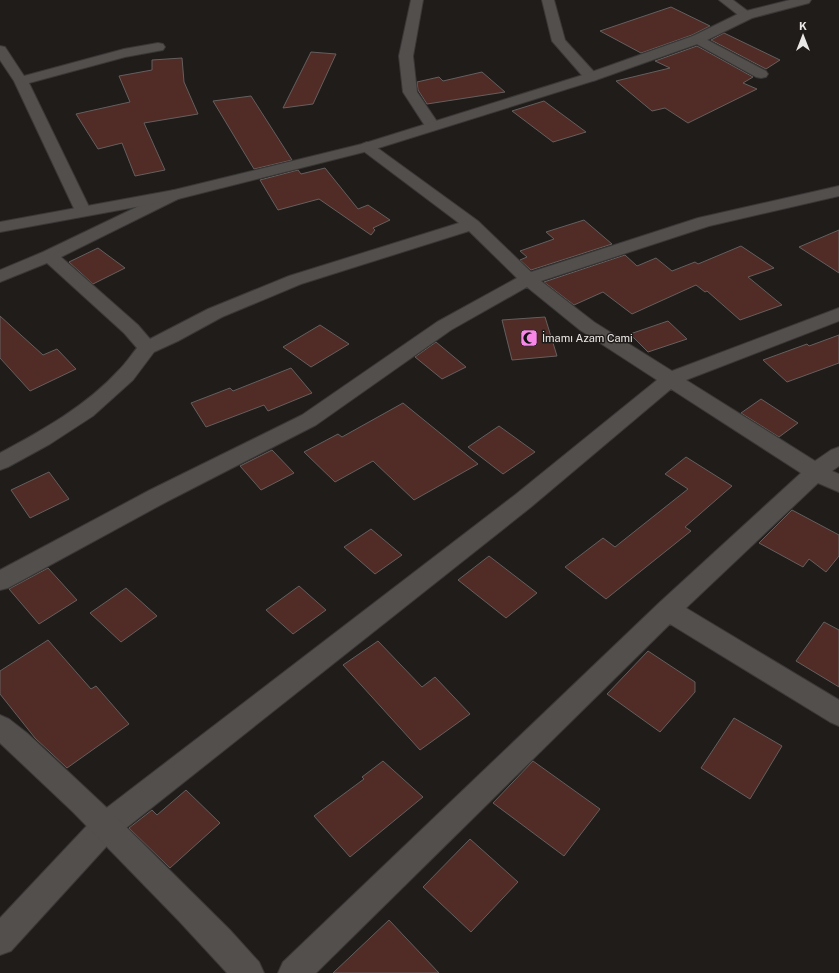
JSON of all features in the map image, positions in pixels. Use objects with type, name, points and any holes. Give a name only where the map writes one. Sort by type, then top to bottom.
[{"type":"street","points":[[417,0],[406,56],[410,92],[432,126]]},
{"type":"street","points":[[548,0],[559,41],[591,78]]},
{"type":"street","points":[[725,0],[747,15]]},
{"type":"street","points":[[0,227],[174,195],[367,147],[591,78],[698,39],[747,15],[805,0]]},
{"type":"street","points":[[698,39],[760,74]]},
{"type":"street","points":[[21,81],[124,53],[158,47]]},
{"type":"street","points":[[0,50],[21,81],[83,211]]},
{"type":"street","points":[[367,147],[472,225],[528,279],[587,326],[816,472],[839,484]]},
{"type":"street","points":[[0,581],[158,496],[309,420],[444,326],[528,279],[704,222],[839,191]]},
{"type":"street","points":[[0,277],[49,256],[174,195]]},
{"type":"street","points":[[0,462],[43,439],[86,411],[126,375],[147,348],[171,338],[215,313],[295,280],[472,225]]},
{"type":"street","points":[[49,256],[131,329],[147,348]]},
{"type":"street","points":[[0,940],[106,826],[523,501],[670,379],[839,314]]},
{"type":"street","points":[[294,973],[668,610],[816,472],[839,455]]},
{"type":"street","points":[[668,610],[839,714]]},
{"type":"street","points":[[0,727],[23,746],[106,826],[216,937],[248,973]]},
{"type":"building","points":[[671,7],[710,26],[692,35],[641,53],[600,31]]},
{"type":"building","points":[[724,33],[780,60],[766,69],[711,40]]},
{"type":"building","points":[[697,46],[753,77],[743,83],[757,89],[688,123],[665,108],[652,111],[616,81],[670,68],[655,61]]},
{"type":"building","points":[[311,52],[336,54],[313,104],[283,108]]},
{"type":"building","points":[[182,58],[184,82],[198,114],[144,123],[165,170],[135,176],[122,143],[98,149],[76,114],[130,102],[119,76],[152,70],[152,60]]},
{"type":"building","points":[[482,72],[505,92],[427,104],[418,90],[417,82],[439,77],[443,81]]},
{"type":"building","points":[[251,96],[292,160],[254,169],[213,101]]},
{"type":"building","points":[[544,101],[586,132],[553,142],[512,111]]},
{"type":"building","points":[[325,168],[358,209],[368,205],[390,220],[373,228],[375,230],[371,235],[319,199],[278,210],[260,180],[298,170],[301,174]]},
{"type":"building","points":[[584,220],[612,244],[531,270],[520,260],[527,257],[520,251],[554,239],[546,232]]},
{"type":"building","points":[[839,230],[839,273],[799,247]]},
{"type":"building","points":[[741,246],[774,268],[748,277],[782,305],[740,320],[707,291],[705,292],[696,285],[632,314],[603,292],[574,305],[544,282],[625,255],[637,266],[656,258],[672,271],[695,262],[698,264]]},
{"type":"building","points":[[98,248],[125,268],[93,284],[69,262]]},
{"type":"building","points":[[0,316],[43,355],[57,349],[76,369],[30,391],[0,358]]},
{"type":"building","name":"İmamı Azam Cami","points":[[545,317],[557,356],[512,360],[502,320]]},
{"type":"building","points":[[668,321],[687,339],[648,352],[630,334]]},
{"type":"building","points":[[320,325],[349,344],[311,367],[283,347]]},
{"type":"building","points":[[839,335],[839,363],[787,382],[763,360],[807,344],[809,346]]},
{"type":"building","points":[[436,342],[466,367],[442,379],[415,357]]},
{"type":"building","points":[[291,368],[312,393],[268,411],[264,405],[206,427],[191,403],[230,388],[233,391]]},
{"type":"building","points":[[761,399],[798,423],[779,437],[741,413]]},
{"type":"building","points":[[403,403],[478,464],[414,500],[373,461],[335,482],[304,452],[338,434],[342,437]]},
{"type":"building","points":[[499,426],[535,452],[503,474],[468,447]]},
{"type":"building","points":[[272,450],[294,473],[261,490],[240,466]]},
{"type":"building","points":[[686,457],[732,486],[685,527],[691,531],[606,599],[565,567],[603,538],[615,547],[688,489],[665,474]]},
{"type":"building","points":[[49,472],[69,499],[30,518],[11,490]]},
{"type":"building","points":[[792,510],[839,535],[839,556],[826,572],[809,559],[803,567],[759,543]]},
{"type":"building","points":[[371,529],[402,555],[375,574],[344,547]]},
{"type":"building","points":[[489,556],[537,593],[506,618],[458,580]]},
{"type":"building","points":[[48,568],[77,600],[39,624],[9,589]]},
{"type":"building","points":[[299,586],[326,610],[293,634],[266,610]]},
{"type":"building","points":[[126,588],[157,616],[121,642],[90,613]]},
{"type":"building","points":[[824,622],[839,630],[839,687],[796,661]]},
{"type":"building","points":[[48,640],[91,689],[96,686],[129,724],[67,768],[35,738],[0,694],[0,671]]},
{"type":"building","points":[[378,641],[422,687],[435,677],[470,714],[420,750],[343,665]]},
{"type":"building","points":[[648,651],[695,682],[695,692],[660,732],[607,694]]},
{"type":"building","points":[[734,718],[782,746],[750,799],[701,768]]},
{"type":"building","points":[[383,761],[423,797],[350,857],[314,816],[364,779],[362,777]]},
{"type":"building","points":[[533,761],[600,809],[564,856],[493,803]]},
{"type":"building","points":[[186,790],[220,823],[170,868],[129,828],[152,810],[157,815]]},
{"type":"building","points":[[470,839],[518,882],[471,932],[423,887]]},
{"type":"building","points":[[389,920],[439,973],[333,973]]},
{"type":"place","name":"İmamı Azam Cami","points":[[529,338]]}]
